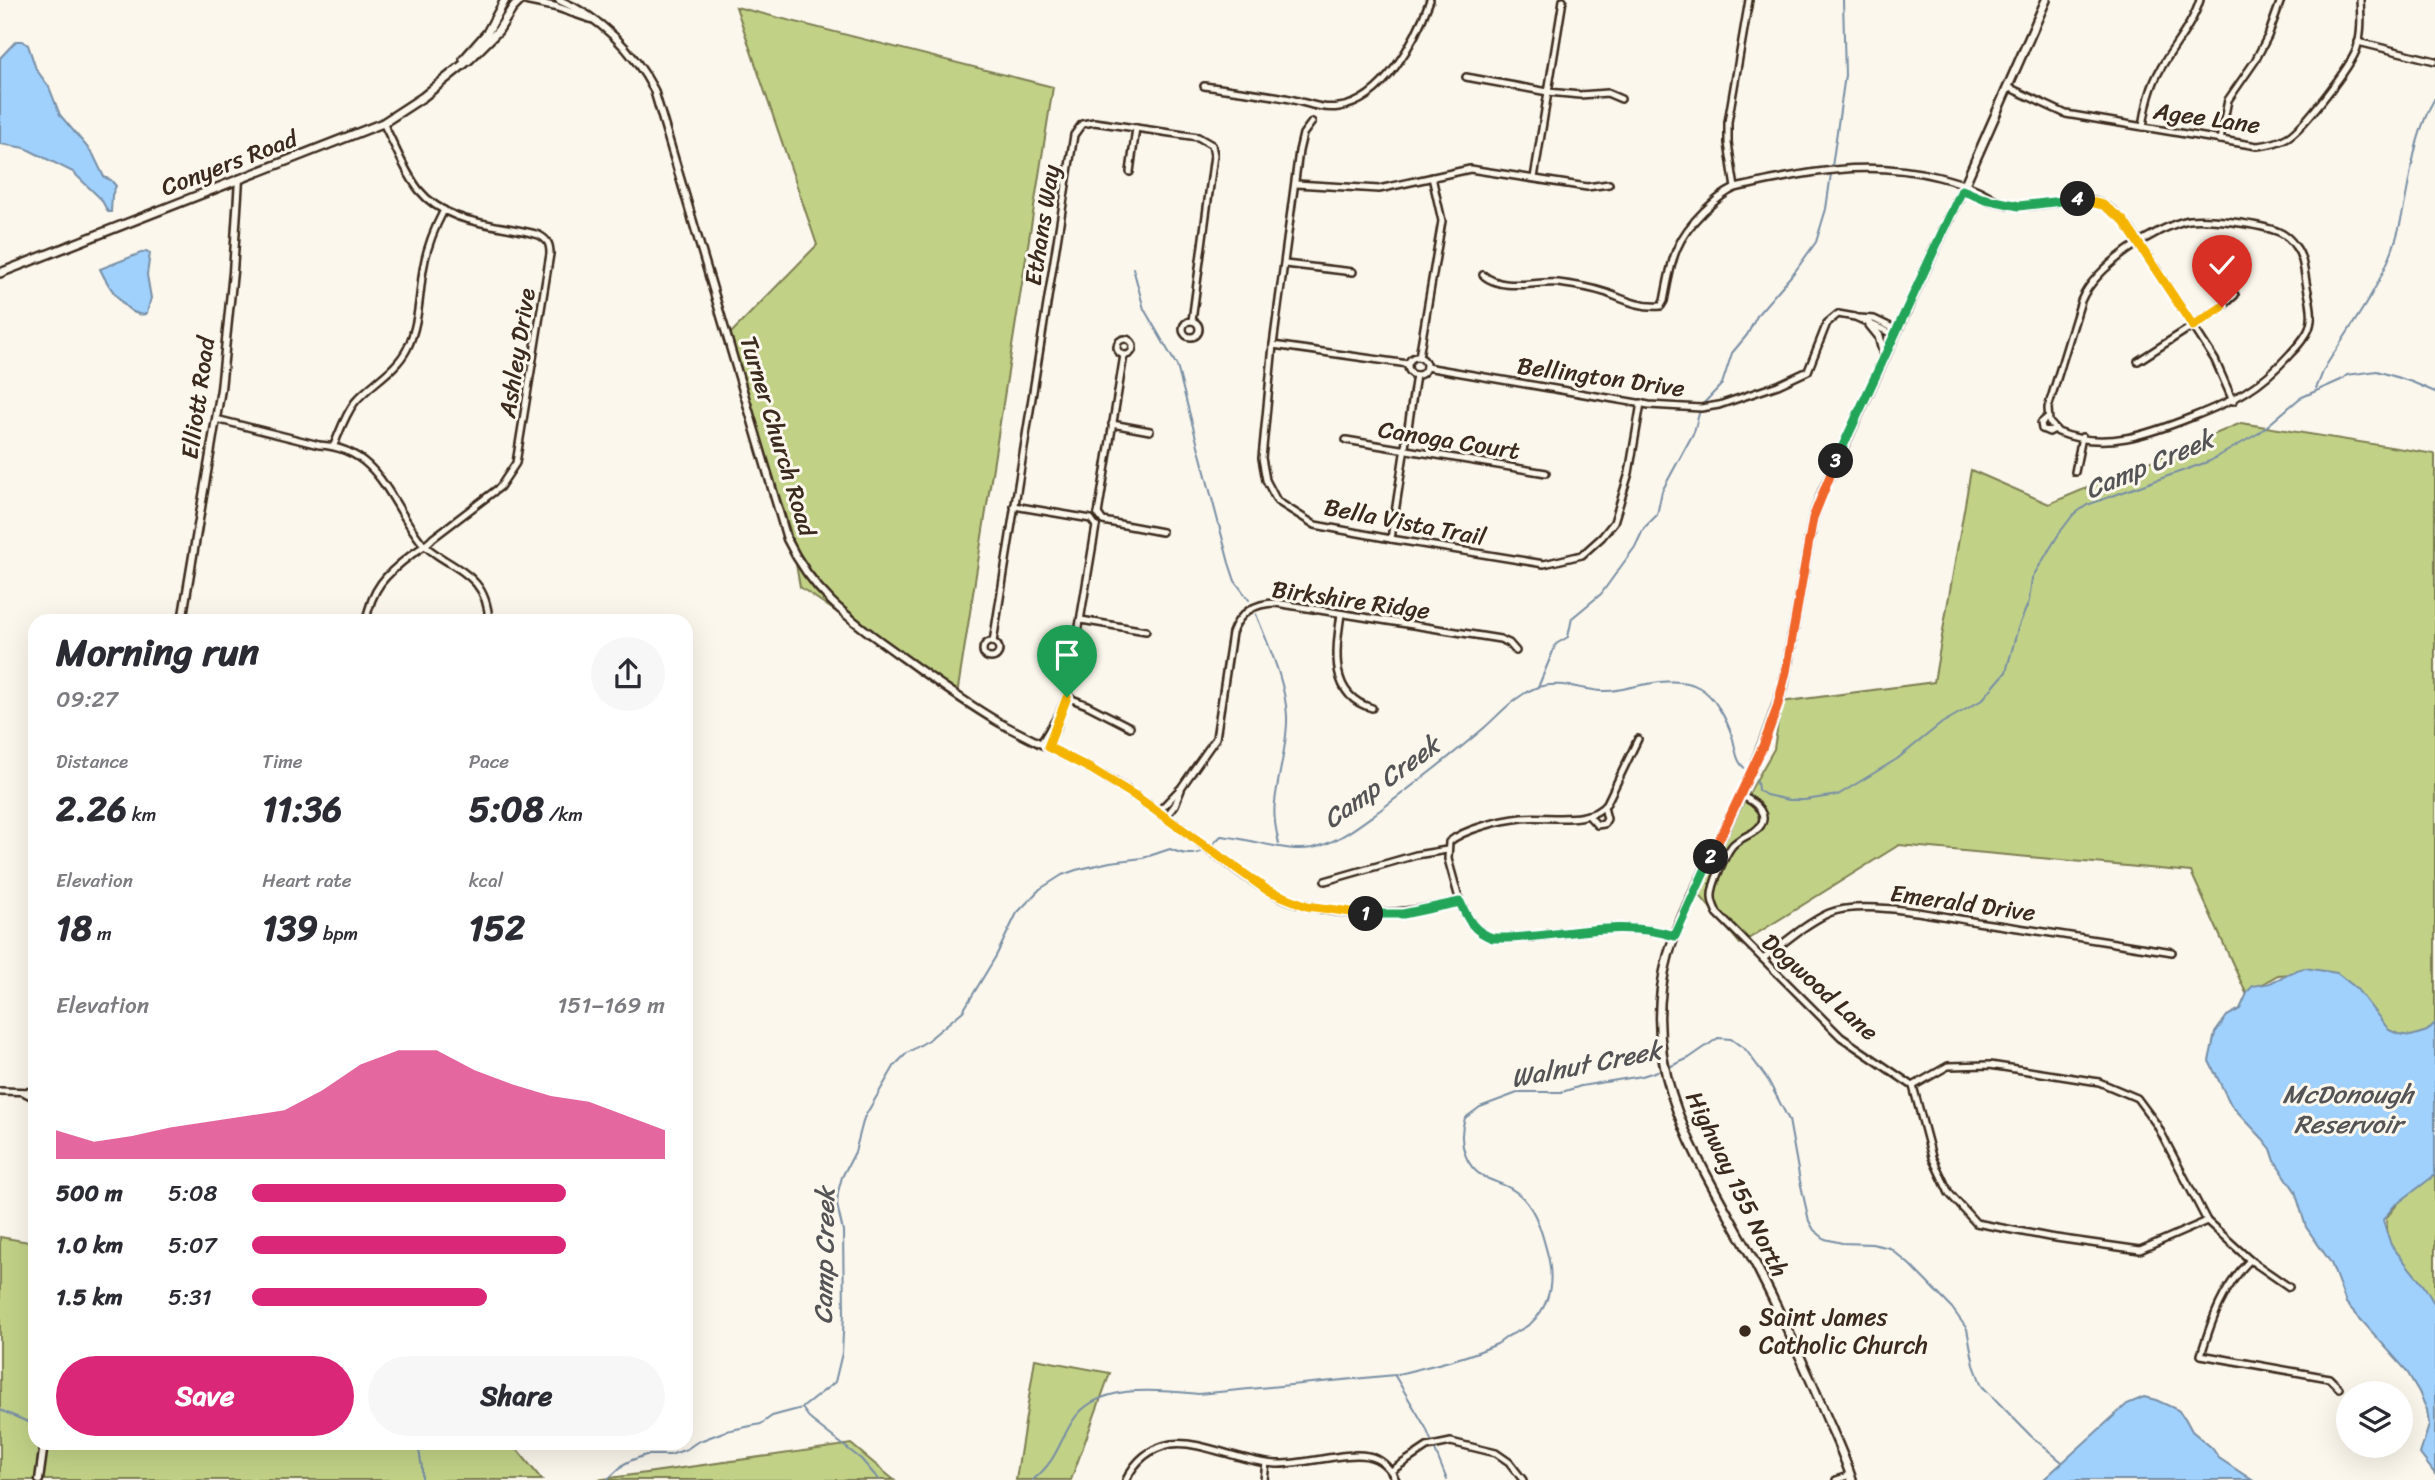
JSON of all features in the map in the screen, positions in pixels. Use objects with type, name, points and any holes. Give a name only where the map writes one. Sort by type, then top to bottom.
[{"type":"main road","name":"Conyers Road","points":[[460,66],[487,33],[505,0]]},
{"type":"main road","name":"Conyers Road","points":[[0,273],[383,123],[423,97],[488,42],[512,9],[523,0]]},
{"type":"main road","name":"Highway 155 North","points":[[1851,1477],[1815,1389],[1774,1301],[1700,1162],[1671,1097],[1662,1055],[1661,996],[1665,969],[1675,936],[1763,746],[1784,683],[1813,518],[2046,0]]},
{"type":"main road","points":[[1870,325],[1882,342],[1884,359]]},
{"type":"street","name":"Turner Church Road","points":[[523,0],[556,6],[591,19]]},
{"type":"street","name":"Turner Church Road","points":[[559,0],[583,11],[613,36],[630,53],[654,90],[783,524],[795,556],[822,594],[955,695],[1001,723],[1105,777],[1277,896],[1319,908],[1380,915],[1403,914],[1460,902]]},
{"type":"street","points":[[1204,86],[1287,98],[1332,108],[1354,103],[1385,81],[1430,0]]},
{"type":"street","points":[[1534,178],[1563,0]]},
{"type":"street","points":[[1735,188],[1728,143],[1728,122],[1749,0]]},
{"type":"street","points":[[2143,127],[2152,87],[2160,69],[2187,29],[2200,0]]},
{"type":"street","points":[[2220,140],[2228,100],[2269,36],[2281,0]]},
{"type":"street","points":[[2360,0],[2358,42],[2435,61]]},
{"type":"street","name":"Agee Lane","points":[[2008,87],[2066,114],[2257,146],[2274,144],[2300,127],[2348,65],[2358,42]]},
{"type":"street","points":[[1466,77],[1548,92],[1580,95],[1607,93],[1621,99]]},
{"type":"street","name":"Ethans Way","points":[[993,642],[1075,133],[1082,124],[1091,122],[1202,138],[1213,148],[1192,321]]},
{"type":"street","name":"Bella Vista Trail","points":[[1312,122],[1303,134],[1273,345],[1262,458],[1266,480],[1278,500],[1315,525],[1391,539],[1545,564],[1582,555],[1614,522],[1629,473],[1642,403]]},
{"type":"street","name":"Ashley Drive","points":[[368,614],[372,596],[379,583],[412,554],[425,547],[500,487],[516,463],[550,254],[550,244],[539,235],[474,222],[443,210],[418,188],[383,123]]},
{"type":"street","points":[[1130,172],[1136,128]]},
{"type":"street","points":[[1483,275],[1492,282],[1524,285],[1558,283],[1590,288],[1638,304],[1661,306],[1673,256],[1681,237],[1722,194],[1735,188],[1853,167],[1901,169],[1984,191],[1999,202],[2023,206],[2068,199],[2092,201],[2120,217],[2140,244],[2217,365],[2233,401]]},
{"type":"street","points":[[1296,184],[1379,189],[1470,169],[1587,187],[1609,184]]},
{"type":"street","points":[[1419,357],[1442,221],[1432,177]]},
{"type":"street","name":"Elliott Road","points":[[183,614],[216,419],[233,272],[239,179]]},
{"type":"street","points":[[334,446],[347,414],[356,401],[383,377],[407,349],[414,332],[423,267],[434,228],[443,210]]},
{"type":"street","points":[[2201,219],[2274,230],[2286,236],[2297,247],[2301,258],[2311,309],[2309,328],[2277,369],[2256,387],[2233,401],[2140,437],[2112,440],[2063,434],[2055,429],[2048,417],[2048,408],[2086,290],[2103,269],[2140,244],[2176,223],[2201,219]]},
{"type":"street","points":[[1285,264],[1353,272]]},
{"type":"street","points":[[2138,361],[2222,307],[2235,295]]},
{"type":"street","name":"Bellington Drive","points":[[1426,367],[1642,403],[1701,408],[1718,405],[1808,371],[1826,323],[1838,314],[1855,317]]},
{"type":"street","points":[[1855,317],[1874,319],[1896,333]]},
{"type":"street","points":[[1855,317],[1896,333]]},
{"type":"street","points":[[1273,345],[1408,364]]},
{"type":"street","points":[[1091,519],[1098,514],[1124,355]]},
{"type":"street","points":[[1413,357],[1419,357],[1424,360],[1426,367],[1423,373],[1416,375],[1409,371],[1408,364],[1413,357]]},
{"type":"street","points":[[1391,539],[1416,375]]},
{"type":"street","points":[[2048,417],[2041,423],[2042,429],[2049,432],[2055,429]]},
{"type":"street","points":[[216,419],[319,445],[334,446],[369,465],[382,478],[408,524],[425,547],[471,577],[485,597],[488,614]]},
{"type":"street","points":[[1112,424],[1150,431]]},
{"type":"street","points":[[2075,472],[2082,437]]},
{"type":"street","name":"Canoga Court","points":[[1346,440],[1546,473]]},
{"type":"street","points":[[1014,506],[1091,519],[1096,526],[1067,697],[1041,743]]},
{"type":"street","points":[[1098,514],[1103,521]]},
{"type":"street","points":[[1096,526],[1103,521]]},
{"type":"street","points":[[1103,521],[1162,532]]},
{"type":"street","name":"Birkshire Ridge","points":[[1158,812],[1181,788],[1216,738],[1231,636],[1239,617],[1255,606],[1270,603],[1505,640],[1516,651]]},
{"type":"street","points":[[1341,614],[1336,654],[1343,685],[1352,699],[1372,708]]},
{"type":"street","points":[[1081,620],[1146,631]]},
{"type":"street","points":[[1067,697],[1130,727]]},
{"type":"street","points":[[1048,747],[1058,725],[1059,714]]},
{"type":"street","points":[[1638,739],[1604,807],[1588,815],[1521,818],[1462,833],[1449,842],[1448,859],[1466,917],[1476,930],[1493,938],[1615,928],[1675,936]]},
{"type":"street","name":"Birkshire Ridge","points":[[1165,818],[1175,805],[1181,788]]},
{"type":"street","name":"Dogwood Lane","points":[[1741,796],[1758,805],[1763,813],[1762,825],[1733,845],[1712,891],[1712,901],[1717,913],[1841,1037],[1913,1086]]},
{"type":"street","points":[[1588,815],[1597,825],[1604,824],[1607,819],[1604,807]]},
{"type":"street","points":[[1325,881],[1416,855],[1447,850]]},
{"type":"street","name":"Emerald Drive","points":[[1763,959],[1800,930],[1830,913],[1854,909],[1940,916],[2172,952]]},
{"type":"street","points":[[2207,1221],[2140,1250],[1976,1223],[1948,1193],[1932,1157],[1913,1086],[1948,1066],[1990,1065],[2099,1083],[2137,1098],[2157,1125],[2207,1221],[2250,1260],[2289,1287]]},
{"type":"street","points":[[0,1091],[28,1093]]},
{"type":"street","points":[[2250,1260],[2232,1280],[2219,1301],[2201,1354],[2329,1378],[2336,1385]]},
{"type":"street","points":[[1391,1471],[1427,1447],[1451,1441],[1496,1453],[1509,1462],[1523,1480]]},
{"type":"street","points":[[1126,1480],[1143,1457],[1158,1448],[1173,1444],[1192,1445],[1266,1463],[1298,1464],[1364,1455],[1378,1459],[1396,1480]]},
{"type":"street","points":[[39,1480],[43,1450]]},
{"type":"street","points":[[1264,1480],[1266,1463]]},
{"type":"street","points":[[1836,1480],[1851,1477]]},
{"type":"green space","points":[[736,7],[1053,87],[957,695],[800,587],[790,530],[729,335],[817,245]]},
{"type":"green space","points":[[2241,423],[2435,454],[2435,1032],[2411,1048],[2316,973],[2278,975],[2246,993],[2191,872],[1899,845],[1740,944],[1698,893],[1706,868],[1774,749],[1781,702],[1934,682],[1971,470],[2049,504]]},
{"type":"green space","points":[[2435,1171],[2435,1318],[2390,1258],[2386,1218],[2407,1192]]},
{"type":"green space","points":[[0,1237],[28,1242],[28,1450],[518,1450],[542,1480],[0,1480]]},
{"type":"green space","points":[[1035,1359],[1110,1373],[1071,1480],[1016,1480]]},
{"type":"green space","points":[[851,1444],[894,1480],[596,1480],[839,1446]]},
{"type":"water","points":[[16,41],[28,45],[36,69],[49,87],[60,115],[93,154],[104,177],[116,186],[112,195],[111,212],[108,212],[101,199],[73,172],[25,148],[0,144],[0,58]]},
{"type":"water","points":[[146,251],[150,253],[147,275],[151,298],[147,313],[140,314],[133,312],[120,300],[100,269]]},
{"type":"water","name":"McDonough Reservoir","points":[[2305,968],[2337,973],[2356,988],[2389,1030],[2398,1034],[2411,1036],[2427,1031],[2435,1023],[2435,1175],[2394,1206],[2383,1220],[2391,1245],[2424,1286],[2435,1305],[2435,1474],[2420,1454],[2429,1425],[2427,1410],[2413,1381],[2346,1303],[2331,1263],[2306,1227],[2295,1191],[2275,1161],[2271,1149],[2231,1105],[2209,1061],[2215,1033],[2227,1016],[2240,1009],[2248,991],[2253,986],[2270,983]]},
{"type":"water","points":[[2144,1397],[2178,1410],[2192,1431],[2212,1448],[2219,1458],[2252,1480],[2043,1480],[2127,1404]]},
{"type":"waterway","points":[[1702,405],[1722,384],[1732,353],[1747,335],[1758,314],[1816,242],[1826,209],[1845,75],[1843,0]]},
{"type":"waterway","points":[[2316,388],[2325,367],[2363,308],[2387,264],[2399,229],[2420,134],[2435,98]]},
{"type":"waterway","points":[[1133,268],[1144,309],[1177,366],[1229,563],[1235,581],[1249,600]]},
{"type":"waterway","name":"Camp Creek","points":[[1757,781],[1758,790],[1766,795],[1789,800],[1838,795],[1897,759],[1942,723],[1982,700],[2006,672],[2018,628],[2029,601],[2032,578],[2060,532],[2073,515],[2087,505],[2210,461],[2259,433],[2300,398],[2347,375],[2377,371],[2435,392]]},
{"type":"waterway","points":[[1539,685],[1556,644],[1568,637],[1572,618],[1601,594],[1635,547],[1644,528],[1657,515],[1662,491],[1694,432],[1700,410]]},
{"type":"waterway","points":[[1256,614],[1280,677],[1286,703],[1286,737],[1274,807],[1279,844]]},
{"type":"waterway","name":"Camp Creek","points":[[1210,847],[1221,836],[1297,849],[1309,849],[1336,839],[1365,821],[1432,770],[1515,700],[1530,690],[1548,685],[1607,691],[1670,681],[1691,684],[1711,697],[1720,709],[1730,730],[1738,758],[1746,769]]},
{"type":"waterway","name":"Camp Creek","points":[[693,1445],[726,1431],[761,1424],[772,1416],[802,1408],[835,1382],[842,1353],[844,1313],[843,1231],[837,1205],[838,1192],[842,1177],[855,1152],[864,1118],[895,1065],[963,1011],[996,956],[1017,913],[1040,889],[1062,875],[1076,870],[1143,858],[1170,849],[1188,854],[1205,850]]},
{"type":"waterway","name":"Walnut Creek","points":[[1669,1067],[1689,1058],[1718,1038],[1731,1039],[1746,1050],[1768,1080],[1789,1120],[1809,1221],[1814,1230],[1825,1239],[1890,1248],[1910,1265],[1952,1308],[1967,1329],[1974,1365],[1982,1386],[2031,1436],[2062,1462]]},
{"type":"waterway","name":"Walnut Creek","points":[[1033,1480],[1052,1459],[1072,1422],[1083,1409],[1096,1400],[1129,1392],[1198,1394],[1395,1375],[1485,1349],[1528,1325],[1542,1310],[1550,1286],[1549,1260],[1543,1238],[1535,1217],[1523,1198],[1512,1189],[1482,1176],[1469,1163],[1462,1137],[1465,1118],[1480,1107],[1520,1092],[1562,1092],[1664,1069]]},
{"type":"waterway","points":[[1395,1376],[1426,1428],[1447,1480]]},
{"type":"waterway","name":"Walnut Creek","points":[[802,1408],[811,1420],[861,1459],[879,1480]]},
{"type":"waterway","name":"Walnut Creek","points":[[0,1410],[28,1422]]},
{"type":"waterway","name":"Walnut Creek","points":[[419,1450],[422,1480]]},
{"type":"waterway","name":"Camp Creek","points":[[607,1480],[632,1460],[646,1455],[670,1455],[684,1450]]},
{"type":"place","name":"Saint James Catholic Church","points":[[1745,1331]]},
{"type":"route","points":[[1067,697],[1048,747],[1134,795],[1243,875],[1277,896],[1319,908],[1380,915],[1403,914],[1460,902],[1466,917],[1476,930],[1493,938],[1508,939],[1615,928],[1675,936],[1750,776],[1777,708],[1784,683],[1813,518],[1823,491],[1962,190],[1981,198],[2014,205],[2074,198],[2103,205],[2127,224],[2193,326],[2222,307]]}]
